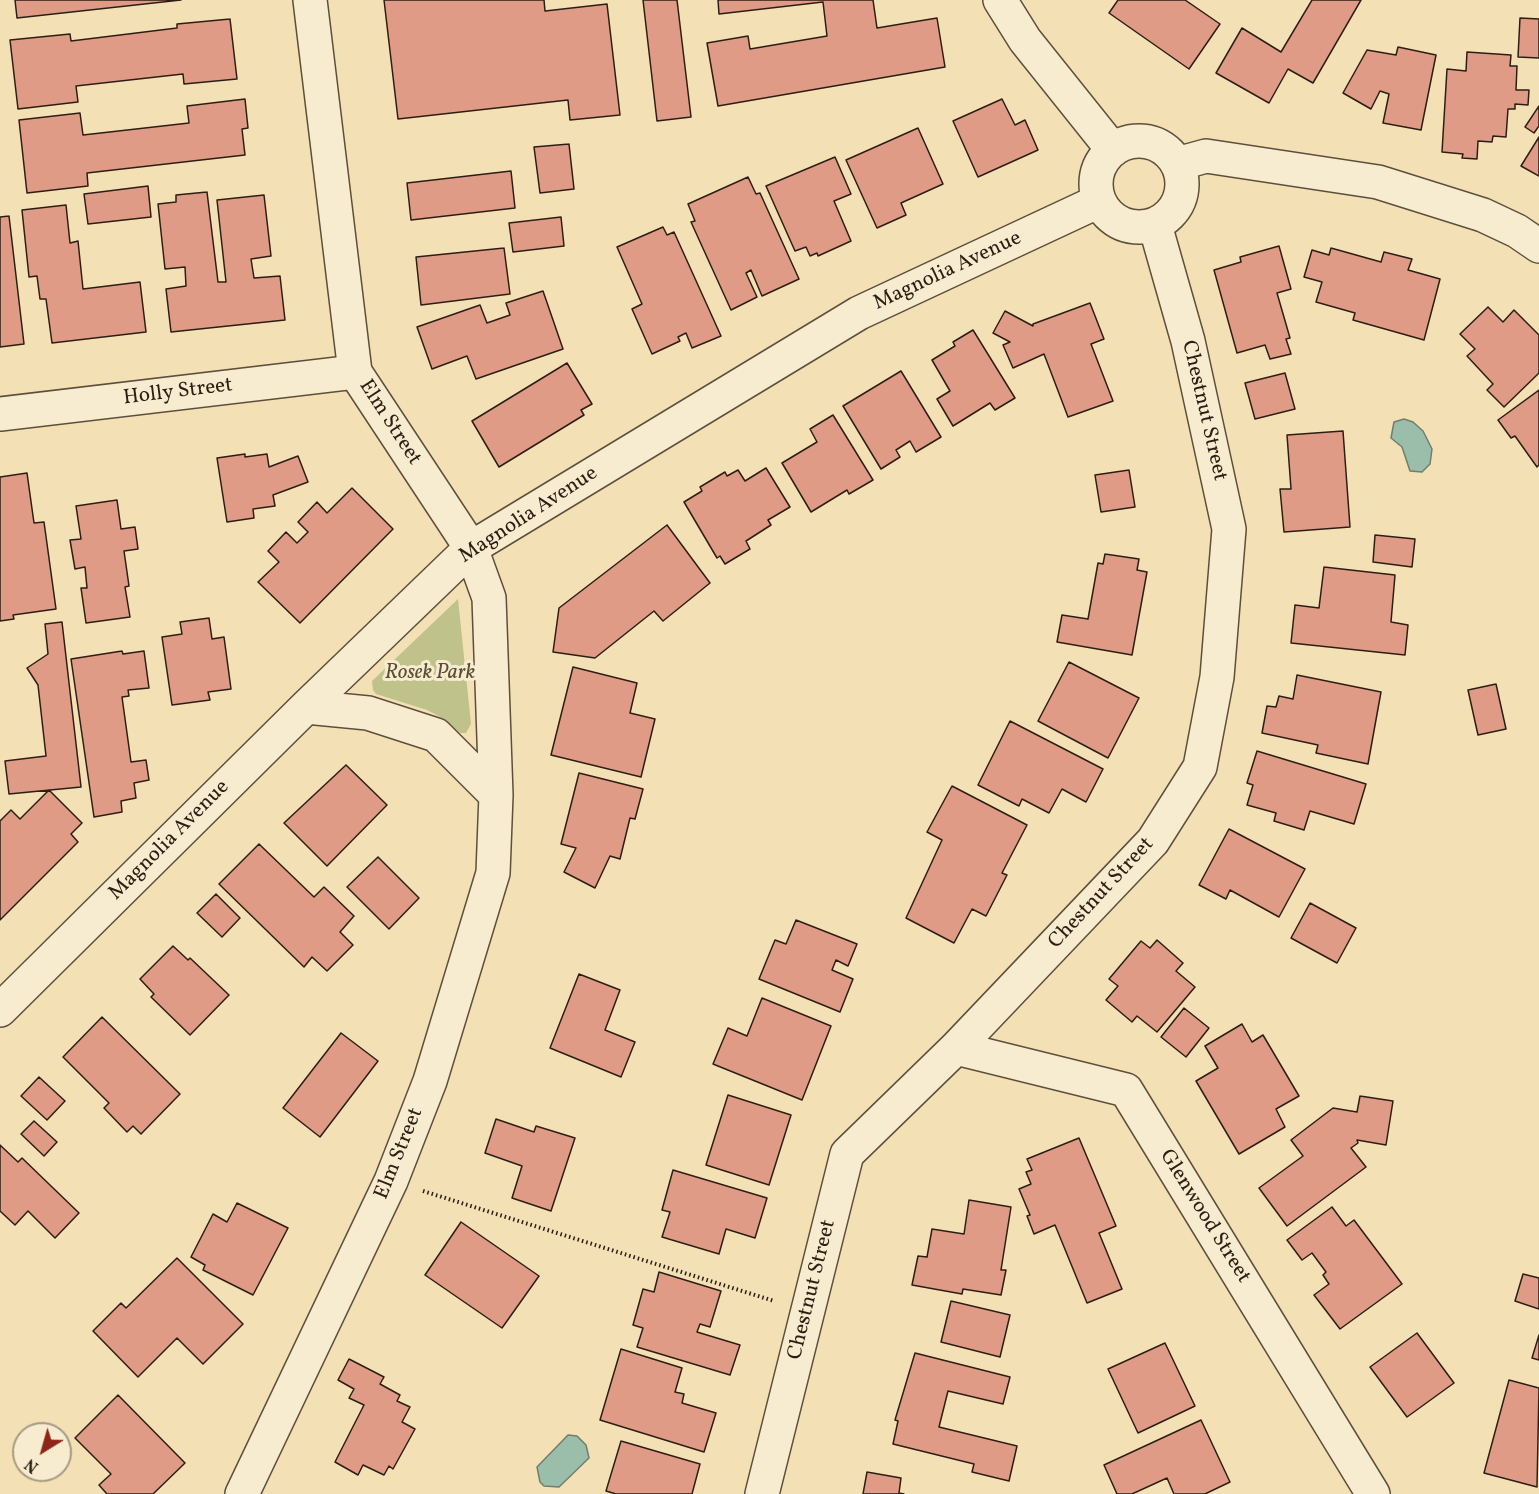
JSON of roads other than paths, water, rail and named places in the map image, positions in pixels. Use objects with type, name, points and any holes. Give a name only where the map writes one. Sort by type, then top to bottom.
[{"type":"street","name":"Elm Street","points":[[242,1494],[391,1181],[430,1081],[493,873],[496,795],[489,598],[471,548],[355,372],[310,0]]},
{"type":"street","points":[[1000,0],[1025,40],[1113,150]]},
{"type":"street","points":[[1140,141],[1161,148],[1177,164],[1182,178],[1182,192],[1177,206],[1155,225],[1133,227],[1112,218],[1099,201],[1097,173],[1103,161],[1113,150],[1126,143],[1140,141]]},
{"type":"street","points":[[1177,164],[1206,156],[1378,182],[1483,215],[1517,231],[1539,246]]},
{"type":"street","name":"Magnolia Avenue","points":[[0,1010],[306,706],[471,548],[859,313],[1099,201]]},
{"type":"street","name":"Chestnut Street","points":[[762,1494],[847,1154],[956,1048],[1154,841],[1200,766],[1216,678],[1229,529],[1188,341],[1155,225]]},
{"type":"street","name":"Holly Street","points":[[0,414],[355,372]]},
{"type":"street","points":[[306,706],[368,713],[436,735],[496,795]]},
{"type":"street","name":"Glenwood Street","points":[[956,1048],[1126,1090],[1373,1494]]},
{"type":"park label","name":"Rosek Park","points":[[430,674]]}]
